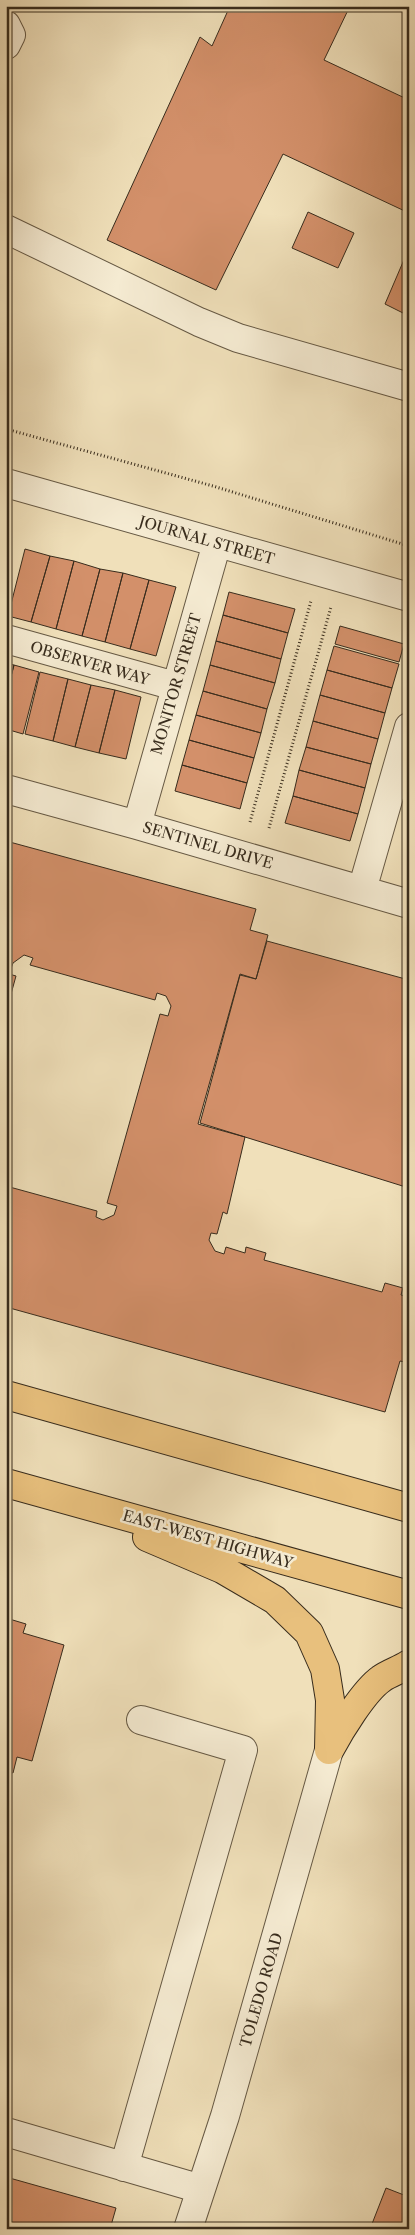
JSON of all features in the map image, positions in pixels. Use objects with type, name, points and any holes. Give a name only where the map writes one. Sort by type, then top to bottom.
[{"type":"main road","points":[[6,1395],[409,1508]]},
{"type":"main road","name":"EAST-WEST HIGHWAY","points":[[6,1483],[409,1595]]},
{"type":"main road","points":[[51,1495],[222,1569],[275,1600],[309,1633],[326,1669],[330,1700],[329,1750]]},
{"type":"main road","points":[[329,1750],[339,1731],[381,1679],[409,1664]]},
{"type":"street","points":[[6,229],[223,332],[409,387]]},
{"type":"street","name":"JOURNAL STREET","points":[[6,483],[409,597]]},
{"type":"street","name":"MONITOR STREET","points":[[137,825],[217,543]]},
{"type":"street","name":"OBSERVER WAY","points":[[6,639],[175,686]]},
{"type":"street","points":[[362,890],[404,764],[409,727]]},
{"type":"street","name":"SENTINEL DRIVE","points":[[6,789],[409,904]]},
{"type":"street","points":[[124,2167],[243,1750],[141,1720]]},
{"type":"street","name":"TOLEDO ROAD","points":[[188,2229],[226,2116],[329,1750]]},
{"type":"street","points":[[6,2132],[201,2189]]},
{"type":"path","points":[[6,429],[213,486],[409,546]]},
{"type":"path","points":[[250,822],[314,594]]},
{"type":"path","points":[[269,828],[333,600]]},
{"type":"building","points":[[230,6],[350,6],[324,60],[409,100],[409,213],[283,154],[216,290],[107,240],[200,37],[212,46]]},
{"type":"building","points":[[308,212],[354,233],[338,268],[292,248]]},
{"type":"building","points":[[409,248],[409,316],[385,304]]},
{"type":"building","points":[[25,549],[50,556],[31,622],[8,616]]},
{"type":"building","points":[[50,556],[74,561],[56,629],[31,622]]},
{"type":"building","points":[[74,561],[100,569],[82,636],[56,629]]},
{"type":"building","points":[[100,569],[123,573],[105,642],[82,636]]},
{"type":"building","points":[[123,573],[149,580],[130,649],[105,642]]},
{"type":"building","points":[[149,580],[176,587],[156,656],[130,649]]},
{"type":"building","points":[[229,592],[295,609],[288,633],[223,615]]},
{"type":"building","points":[[223,615],[288,633],[281,659],[216,641]]},
{"type":"building","points":[[340,626],[404,644],[399,662],[335,644]]},
{"type":"building","points":[[216,641],[281,659],[275,683],[210,665]]},
{"type":"building","points":[[334,646],[399,664],[392,688],[327,670]]},
{"type":"building","points":[[6,663],[14,665],[6,696]]},
{"type":"building","points":[[14,665],[39,672],[23,734],[6,729],[6,696]]},
{"type":"building","points":[[210,665],[275,683],[267,709],[203,691]]},
{"type":"building","points":[[327,670],[392,688],[385,713],[320,695]]},
{"type":"building","points":[[40,672],[68,679],[53,741],[25,734]]},
{"type":"building","points":[[68,679],[91,685],[75,747],[53,741]]},
{"type":"building","points":[[91,685],[115,690],[99,753],[75,747]]},
{"type":"building","points":[[115,690],[141,697],[126,759],[99,753]]},
{"type":"building","points":[[203,691],[267,709],[261,733],[196,715]]},
{"type":"building","points":[[320,695],[385,713],[378,739],[313,721]]},
{"type":"building","points":[[196,715],[261,733],[254,758],[189,740]]},
{"type":"building","points":[[313,721],[378,739],[371,764],[306,747]]},
{"type":"building","points":[[189,740],[254,758],[247,783],[182,765]]},
{"type":"building","points":[[306,747],[371,764],[365,788],[299,770]]},
{"type":"building","points":[[182,765],[247,783],[240,809],[175,791]]},
{"type":"building","points":[[299,770],[365,788],[358,814],[293,796]]},
{"type":"building","points":[[293,796],[358,814],[350,841],[285,823]]},
{"type":"building","points":[[6,841],[256,909],[250,930],[268,935],[256,979],[240,974],[198,1124],[245,1137],[227,1214],[223,1212],[217,1234],[211,1233],[209,1240],[215,1251],[224,1254],[226,1247],[245,1253],[246,1247],[266,1253],[264,1260],[382,1292],[385,1283],[403,1288],[401,1295],[409,1297],[409,1348],[405,1362],[400,1361],[385,1412],[6,1307],[6,1186],[97,1211],[96,1217],[103,1220],[114,1215],[117,1206],[107,1203],[160,1014],[168,1016],[171,1006],[166,996],[157,993],[155,1000],[30,965],[33,958],[24,955],[13,963],[9,974],[16,976],[6,1012]]},
{"type":"building","points":[[267,941],[409,980],[409,1188],[200,1123],[240,975],[256,979]]},
{"type":"building","points":[[6,1618],[26,1624],[23,1633],[64,1645],[32,1761],[17,1757],[13,1773],[6,1771]]},
{"type":"building","points":[[6,2177],[116,2208],[110,2229],[6,2229]]},
{"type":"building","points":[[386,2188],[409,2197],[409,2229],[370,2229]]}]
